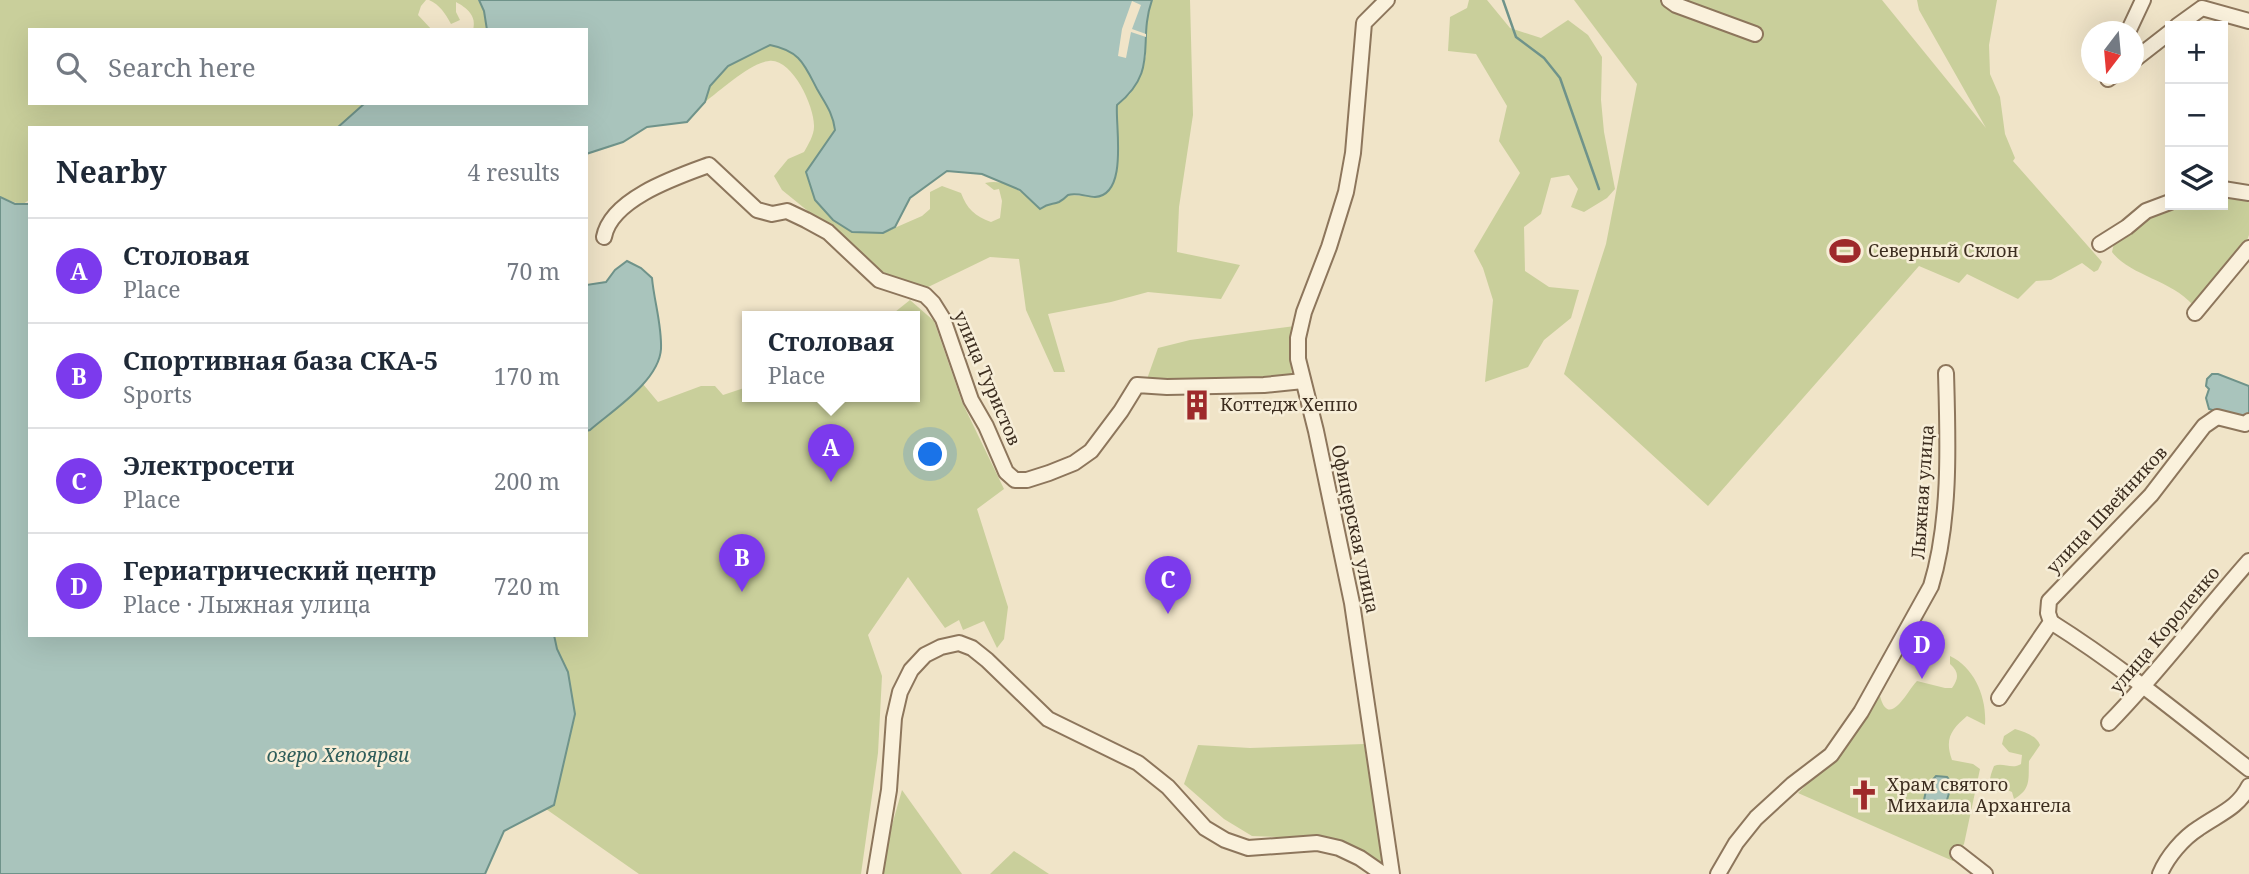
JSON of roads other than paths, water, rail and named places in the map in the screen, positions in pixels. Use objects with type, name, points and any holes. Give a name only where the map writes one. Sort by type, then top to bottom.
[{"type":"street","name":"Офицерская улица","points":[[1387,0],[1364,23],[1353,153],[1346,192],[1329,247],[1304,312],[1298,338],[1298,359],[1352,603],[1392,874]]},
{"type":"street","points":[[1669,0],[1755,34]]},
{"type":"street","points":[[2134,21],[2143,0]]},
{"type":"street","points":[[2184,21],[2202,8],[2249,21]]},
{"type":"street","points":[[2144,52],[2165,36]]},
{"type":"street","name":"улица Туристов","points":[[604,237],[615,215],[640,195],[709,164],[757,210],[772,214],[787,211],[828,232],[879,280],[926,295],[933,303],[943,319],[971,400],[986,426],[1006,472],[1015,480],[1027,480],[1073,463],[1091,451],[1137,385],[1167,387],[1303,382]]},
{"type":"street","points":[[2228,191],[2249,193]]},
{"type":"street","points":[[2099,244],[2127,228],[2146,211],[2165,204]]},
{"type":"street","points":[[2195,313],[2249,248]]},
{"type":"street","name":"Лыжная улица","points":[[1718,874],[1736,843],[1756,818],[1830,755],[1861,712],[1931,586],[1943,524],[1948,427],[1946,373]]},
{"type":"street","name":"улица Швейников","points":[[1999,698],[2051,622],[2048,613],[2049,601],[2151,495],[2204,426],[2217,418],[2236,424],[2249,421]]},
{"type":"street","name":"улица Короленко","points":[[2109,723],[2145,687],[2203,613],[2249,561]]},
{"type":"street","points":[[2051,622],[2145,687],[2249,769]]},
{"type":"street","points":[[876,874],[890,790],[894,718],[900,692],[911,670],[925,655],[941,647],[959,643],[972,648],[987,660],[1048,719],[1138,763],[1168,787],[1205,828],[1224,840],[1248,848],[1317,843],[1339,848],[1383,874]]},
{"type":"street","points":[[2160,874],[2166,861],[2195,830],[2242,800],[2249,786]]},
{"type":"street","points":[[1958,853],[1985,874]]},
{"type":"water","points":[[479,0],[1152,0],[1139,80],[1117,105],[1118,158],[1112,185],[1106,193],[1095,197],[1068,195],[1059,202],[1040,209],[1020,190],[982,174],[947,171],[910,198],[895,227],[883,233],[852,232],[833,220],[815,200],[806,172],[835,130],[832,118],[800,60],[788,51],[770,45],[728,66],[710,86],[705,102],[687,122],[647,127],[623,142],[588,153],[588,126],[339,126],[363,105],[588,105],[588,28],[487,28]]},
{"type":"water","name":"озеро Хепоярви","points":[[0,197],[15,204],[28,204],[28,637],[554,637],[568,672],[575,714],[554,805],[504,831],[485,874],[0,874]]},
{"type":"water","points":[[627,261],[652,278],[661,349],[658,361],[644,383],[588,430],[588,285],[606,282],[615,270]]},
{"type":"water","points":[[2212,374],[2249,386],[2249,413],[2240,418],[2209,409],[2206,398],[2209,389],[2206,386],[2207,379]]},
{"type":"water","points":[[1936,776],[1947,777],[1952,783],[1944,810],[1932,808],[1924,800],[1927,786]]},
{"type":"waterway","points":[[1503,0],[1516,37],[1544,58],[1560,78],[1599,189]]},
{"type":"place","name":"Северный Склон","points":[[1845,251]]},
{"type":"place","name":"Коттедж Хеппо","points":[[1197,405]]},
{"type":"place","name":"Столовая","points":[[831,482]]},
{"type":"place","name":"Спортивная база СКА-5","points":[[742,592]]},
{"type":"place","name":"Электросети","points":[[1168,614]]},
{"type":"place","name":"Гериатрический центр","points":[[1922,679]]},
{"type":"place","name":"Храм святого Михаила Архангела","points":[[1864,795]]}]
